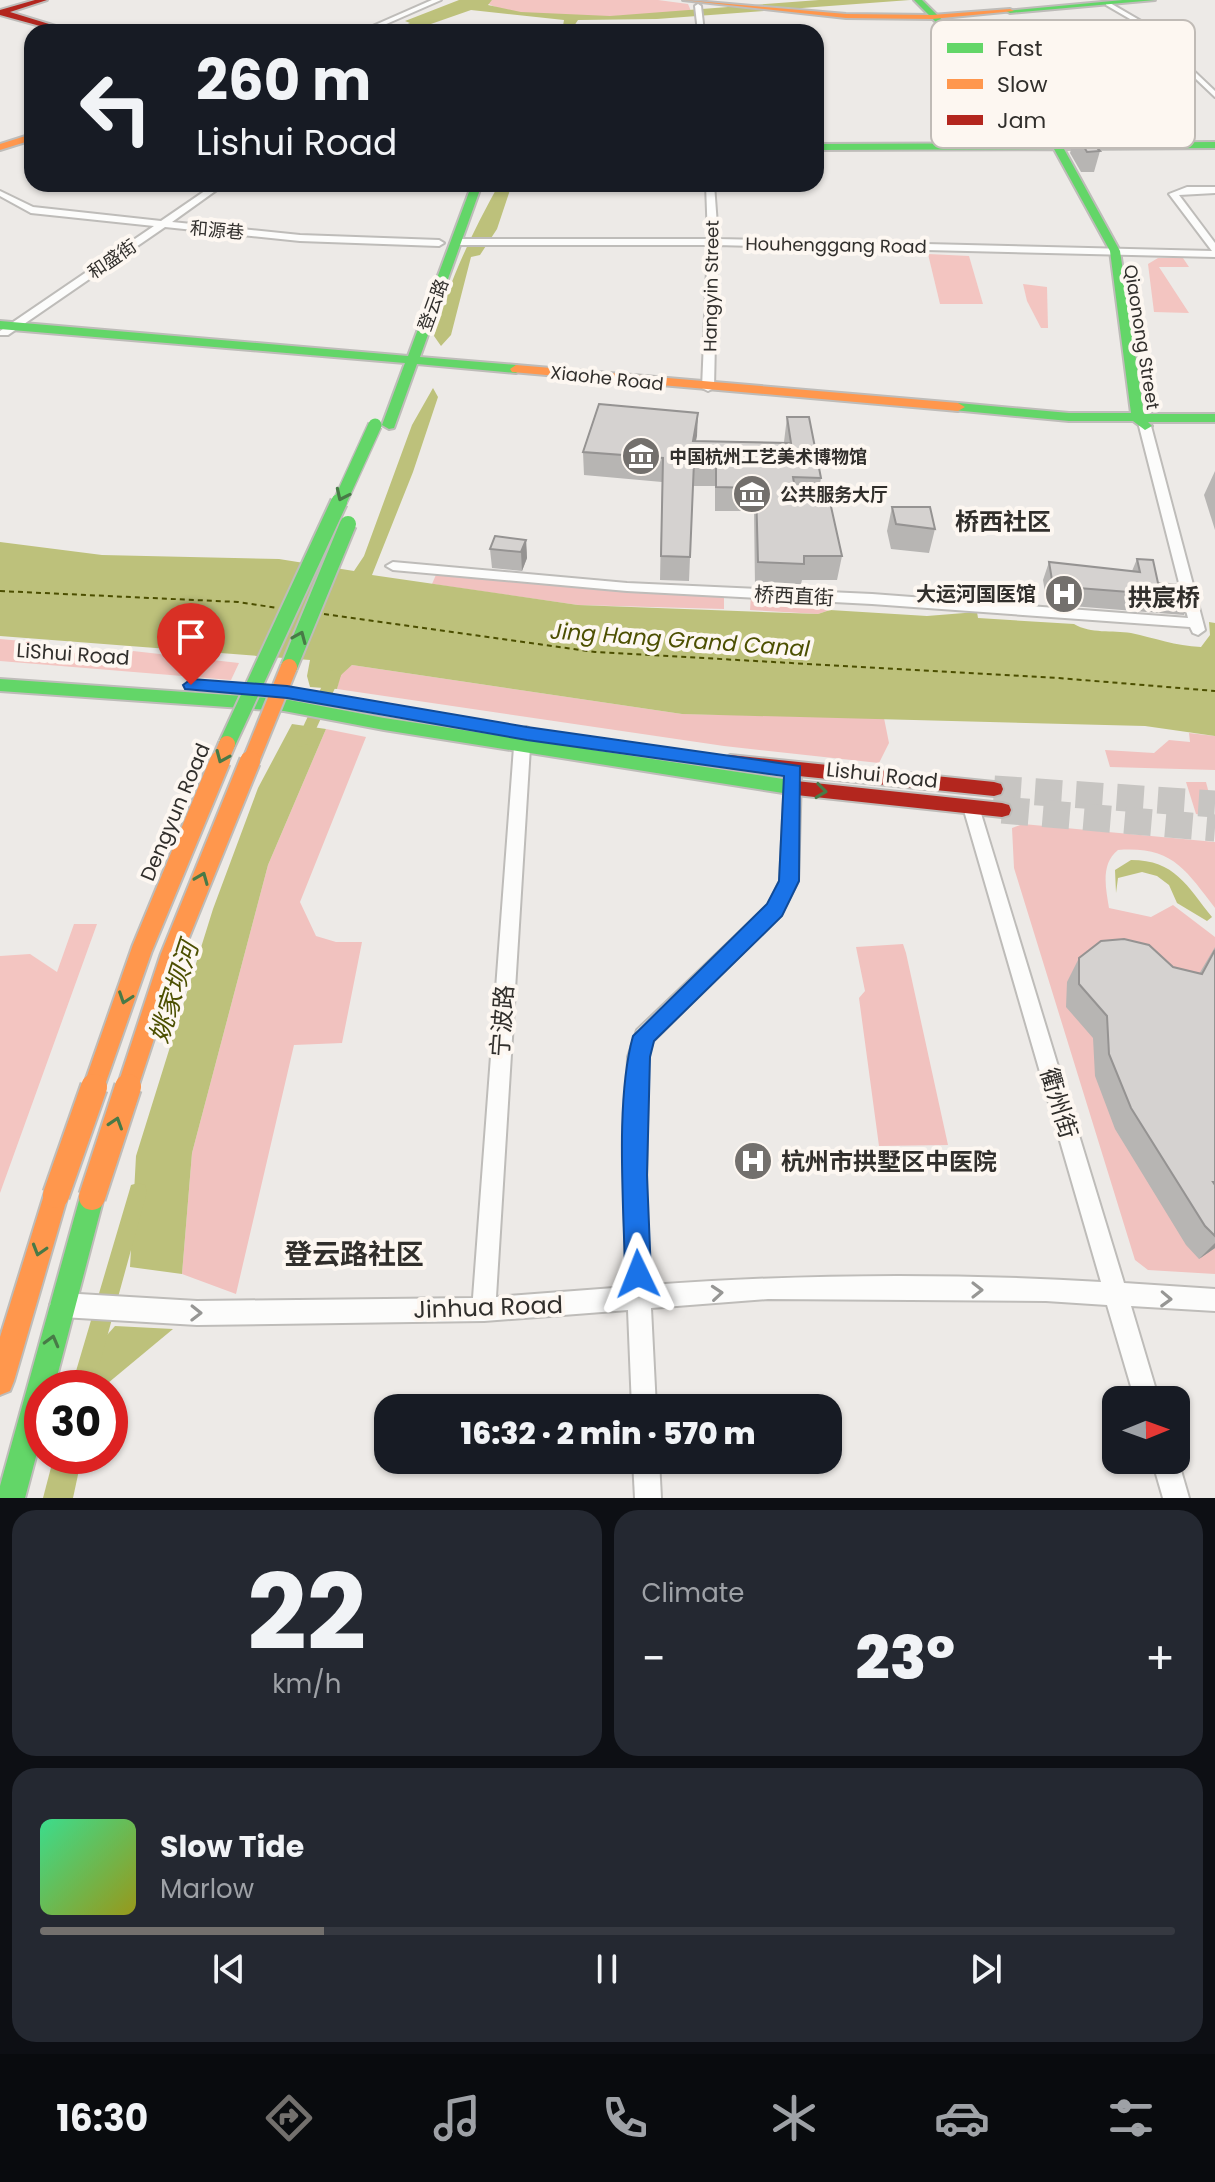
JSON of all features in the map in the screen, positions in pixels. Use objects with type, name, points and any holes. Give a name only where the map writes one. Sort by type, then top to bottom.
[{"type":"main road","points":[[0,13],[33,0]]},
{"type":"main road","points":[[0,13],[43,0]]},
{"type":"main road","points":[[707,3],[827,13],[1151,0]]},
{"type":"main road","points":[[0,13],[31,24]]},
{"type":"main road","points":[[0,13],[41,24]]},
{"type":"main road","points":[[0,147],[24,140]]},
{"type":"main road","points":[[1195,142],[1215,142]]},
{"type":"main road","points":[[824,144],[931,144]]},
{"type":"main road","name":"Qiaonong Street","points":[[1064,148],[1087,197],[1122,252],[1146,421]]},
{"type":"main road","points":[[455,242],[461,192]]},
{"type":"main road","name":"登云路","points":[[382,425],[402,364],[474,192]]},
{"type":"main road","name":"Xiaohe Road","points":[[4,329],[1069,417],[1146,421],[1215,418]]},
{"type":"main road","name":"Xiaohe Road","points":[[402,364],[1215,426]]},
{"type":"main road","points":[[11,1498],[92,1197],[170,958],[382,425]]},
{"type":"main road","name":"Dengyun Road","points":[[0,1381],[12,1306],[56,1195],[142,949],[200,809],[382,425]]},
{"type":"main road","name":"LiShui Road","points":[[0,670],[286,699]]},
{"type":"main road","name":"LiShui Road","points":[[0,685],[286,699]]},
{"type":"main road","name":"Lishui Road","points":[[286,699],[525,740],[1002,810]]},
{"type":"main road","name":"Lishui Road","points":[[792,779],[994,789]]},
{"type":"street","points":[[381,24],[438,0]]},
{"type":"street","points":[[1103,1],[1136,20]]},
{"type":"street","points":[[700,24],[707,3]]},
{"type":"street","points":[[1195,76],[1215,95]]},
{"type":"street","points":[[1215,190],[1187,190],[1173,194],[1215,252]]},
{"type":"street","name":"和盛街","points":[[4,329],[209,192]]},
{"type":"street","name":"Hangyin Street","points":[[708,388],[713,242],[710,192]]},
{"type":"street","name":"和源巷","points":[[1,193],[31,210],[162,225],[300,238],[455,242]]},
{"type":"street","name":"Houhenggang Road","points":[[455,242],[713,242],[1215,252]]},
{"type":"street","name":"Qiaonong Street","points":[[1146,421],[1197,626]]},
{"type":"street","name":"桥西直街","points":[[393,566],[627,587],[872,599],[1197,626]]},
{"type":"street","name":"宁波路","points":[[484,1309],[525,740]]},
{"type":"street","points":[[643,1394],[635,1183],[638,1057],[644,1036],[775,910],[789,881],[792,779]]},
{"type":"street","name":"衢州街","points":[[971,807],[1143,1386]]},
{"type":"street","name":"Jinhua Road","points":[[12,1306],[61,1305],[197,1313],[484,1309],[639,1300],[768,1288],[1046,1290],[1117,1297],[1215,1300]]},
{"type":"street","points":[[647,1474],[648,1498]]},
{"type":"street","points":[[1169,1474],[1176,1498]]},
{"type":"shaded area","points":[[492,0],[658,0],[688,4],[691,11],[556,16],[505,10],[487,3]]},
{"type":"shaded area","points":[[928,254],[969,256],[983,304],[940,304]]},
{"type":"shaded area","points":[[1158,258],[1183,258],[1189,267],[1159,267],[1189,313],[1154,312],[1148,264]]},
{"type":"shaded area","points":[[1023,284],[1047,287],[1048,328],[1041,328],[1027,301]]},
{"type":"shaded area","points":[[438,570],[724,590],[724,609],[578,605],[432,584]]},
{"type":"shaded area","points":[[751,595],[819,598],[821,609],[830,610],[818,614],[750,610]]},
{"type":"shaded area","points":[[0,639],[44,643],[42,652],[129,655],[133,651],[239,663],[231,680],[0,661]]},
{"type":"shaded area","points":[[352,665],[682,714],[884,718],[889,743],[879,763],[724,746],[337,689],[340,675]]},
{"type":"shaded area","points":[[326,729],[366,737],[300,902],[316,936],[336,942],[362,942],[342,1043],[294,1045],[236,1294],[182,1274],[192,1153],[268,865]]},
{"type":"shaded area","points":[[1189,733],[1215,736],[1215,770],[1110,767],[1105,750],[1154,753],[1169,740],[1190,742]]},
{"type":"shaded area","points":[[1186,782],[1206,782],[1215,817],[1196,814]]},
{"type":"shaded area","points":[[1023,824],[1215,842],[1215,908],[1176,863],[1152,852],[1118,850],[1109,862],[1106,877],[1109,908],[1151,917],[1173,905],[1215,937],[1215,1274],[1148,1270],[1135,1260],[1014,868],[1012,828]]},
{"type":"shaded area","points":[[74,924],[97,924],[0,1193],[0,956],[30,954],[57,972]]},
{"type":"shaded area","points":[[903,944],[948,1145],[879,1146],[859,998],[865,991],[856,947]]},
{"type":"water","points":[[459,0],[492,0],[488,5],[521,12],[610,16],[819,0],[910,0],[657,19],[578,20],[575,24],[563,24],[564,20],[471,10],[431,24],[408,24],[410,23],[405,21]]},
{"type":"water","points":[[495,192],[509,192],[497,229],[480,255],[471,257],[451,335],[441,346],[434,336],[471,239]]},
{"type":"water","name":"Jing Hang Grand Canal","points":[[433,388],[438,397],[413,472],[372,575],[578,605],[818,614],[830,610],[927,616],[977,612],[978,618],[1074,624],[1087,629],[1131,633],[1201,647],[1210,635],[1209,622],[1215,623],[1215,736],[1145,726],[682,714],[352,665],[341,675],[337,689],[310,687],[307,676],[310,660],[0,636],[0,542],[102,555],[279,559],[354,571],[364,556],[412,425]]},
{"type":"water","points":[[292,724],[326,729],[268,865],[192,1153],[182,1274],[130,1267],[136,1156],[213,909],[258,788]]},
{"type":"water","points":[[1131,860],[1159,865],[1179,877],[1212,917],[1207,921],[1177,903],[1169,885],[1157,876],[1142,872],[1118,878],[1116,893],[1115,870]]},
{"type":"water","points":[[115,1326],[173,1329],[124,1370],[78,1368]]},
{"type":"water","points":[[49,1474],[78,1474],[73,1498],[43,1498]]},
{"type":"building","points":[[1085,148],[1100,151],[1087,152]]},
{"type":"building","points":[[599,404],[698,413],[693,441],[791,443],[787,417],[809,417],[821,478],[793,477],[797,502],[830,502],[842,556],[804,556],[804,564],[758,562],[756,488],[716,487],[716,462],[694,462],[690,557],[661,556],[663,458],[583,452]]},
{"type":"building","points":[[892,507],[930,507],[935,529],[896,524]]},
{"type":"building","points":[[495,536],[526,540],[521,552],[490,549]]},
{"type":"building","points":[[1137,559],[1153,560],[1158,583],[1190,586],[1192,597],[1053,586],[1049,562],[1140,572]]},
{"type":"building","points":[[1124,939],[1149,945],[1173,967],[1202,974],[1215,950],[1215,1236],[1205,1226],[1131,1108],[1109,1054],[1107,1016],[1079,984],[1079,958],[1101,941]]},
{"type":"waterway","name":"姚家坝河","points":[[303,742],[335,673]]},
{"type":"waterway","name":"姚家坝河","points":[[87,1370],[138,1192]]},
{"type":"ferry route","points":[[0,591],[238,602],[278,608]]},
{"type":"ferry route","points":[[324,614],[595,652],[1059,678],[1215,691]]},
{"type":"tunnel","points":[[994,789],[1215,804]]},
{"type":"tunnel","points":[[1002,810],[1215,828]]},
{"type":"traffic: fast","points":[[918,0],[938,20]]},
{"type":"traffic: fast","points":[[1010,11],[1151,0]]},
{"type":"traffic: fast","points":[[1195,145],[1215,145]]},
{"type":"traffic: fast","points":[[824,147],[931,146]]},
{"type":"traffic: fast","points":[[1059,148],[1115,251],[1138,419],[1145,426]]},
{"type":"traffic: fast","points":[[389,425],[474,192]]},
{"type":"traffic: fast","points":[[0,325],[516,369]]},
{"type":"traffic: fast","points":[[958,407],[1069,417],[1215,418]]},
{"type":"traffic: fast","points":[[227,744],[375,425]]},
{"type":"traffic: fast","points":[[289,667],[348,524]]},
{"type":"traffic: fast","points":[[0,685],[284,705],[384,724],[796,788]]},
{"type":"traffic: fast","points":[[11,1498],[92,1197]]},
{"type":"traffic: slow","points":[[687,0],[846,16],[932,17],[1010,11]]},
{"type":"traffic: slow","points":[[0,147],[24,140]]},
{"type":"traffic: slow","points":[[516,369],[958,407]]},
{"type":"traffic: slow","points":[[92,1197],[170,958],[289,667]]},
{"type":"traffic: slow","points":[[56,1195],[142,949],[227,744]]},
{"type":"traffic: slow","points":[[0,1381],[56,1195]]},
{"type":"traffic: jam","points":[[0,13],[43,0]]},
{"type":"traffic: jam","points":[[0,12],[43,24]]},
{"type":"traffic: jam","points":[[730,762],[994,789]]},
{"type":"traffic: jam","points":[[796,788],[1002,810]]},
{"type":"place","name":"中国杭州工艺美术博物馆","points":[[641,456]]},
{"type":"place","name":"公共服务大厅","points":[[752,494]]},
{"type":"place","name":"大运河国医馆","points":[[1064,594]]},
{"type":"place","name":"杭州市拱墅区中医院","points":[[753,1161]]},
{"type":"district","name":"桥西社区","points":[[1003,521]]},
{"type":"district","name":"拱宸桥","points":[[1164,597]]},
{"type":"district","name":"登云路社区","points":[[354,1254]]},
{"type":"route","points":[[191,685],[287,692],[527,733],[793,770],[789,881],[775,910],[644,1036],[638,1057],[635,1175],[638,1274]]}]
